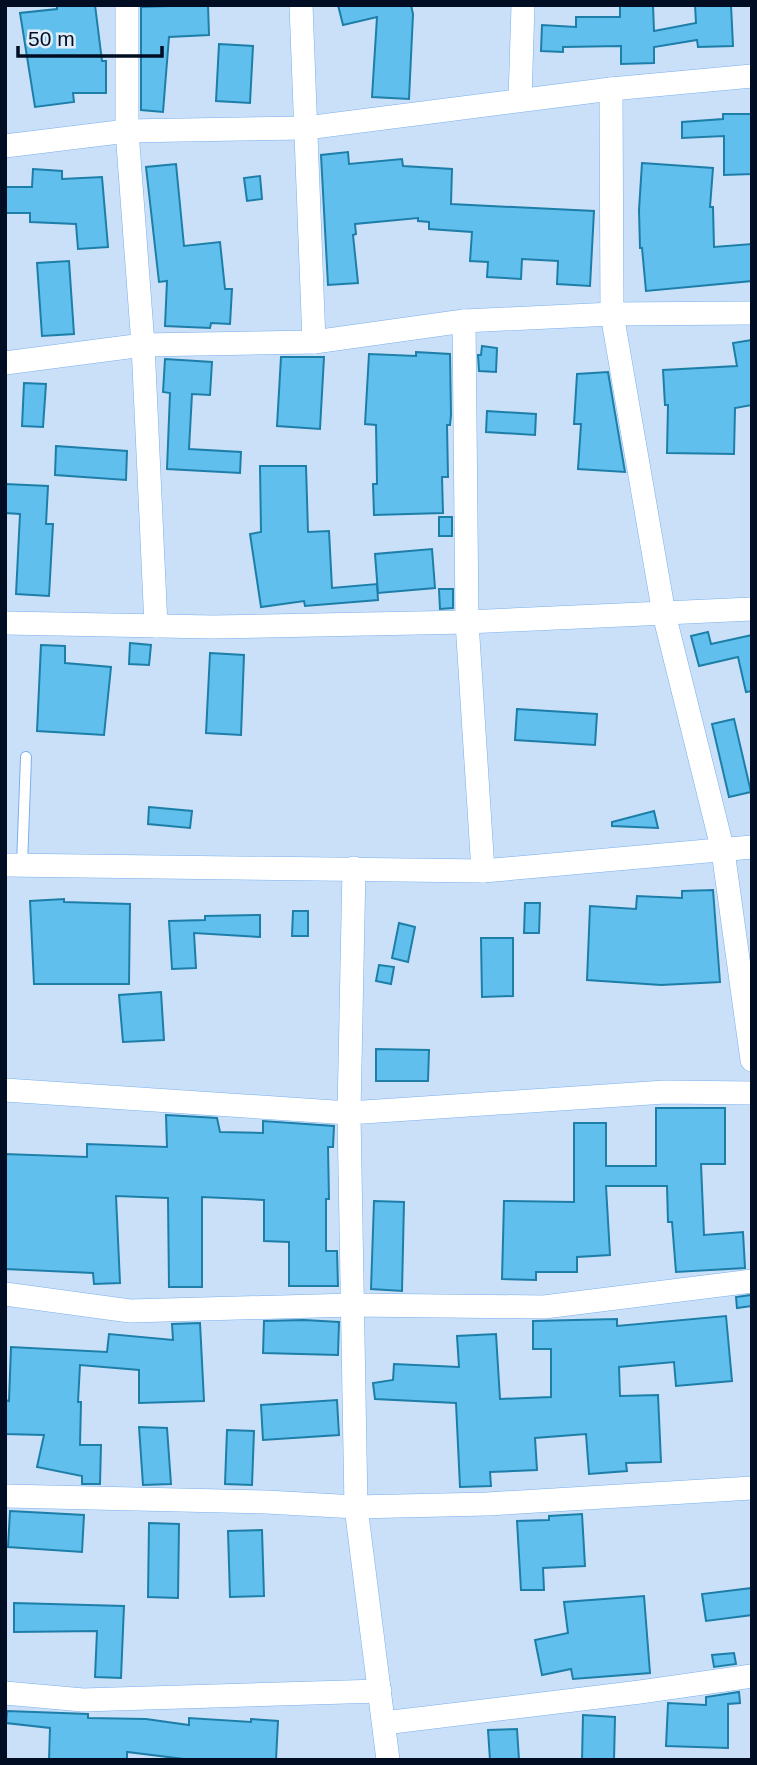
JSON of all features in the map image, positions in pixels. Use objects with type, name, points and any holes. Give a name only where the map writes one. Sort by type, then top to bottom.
[{"type":"street","points":[[127,5],[127,131],[143,345],[156,626]]},
{"type":"street","points":[[301,5],[314,342]]},
{"type":"street","points":[[520,100],[523,5]]},
{"type":"street","points":[[5,145],[127,131],[306,128],[611,89],[752,76]]},
{"type":"street","points":[[611,89],[612,314],[664,614],[723,851],[752,1060]]},
{"type":"street","points":[[5,363],[143,345],[314,342],[464,321],[612,314],[752,313]]},
{"type":"street","points":[[464,321],[467,622],[484,871]]},
{"type":"street","points":[[5,623],[226,627],[467,622],[752,609]]},
{"type":"street","points":[[14,865],[484,871],[752,847]]},
{"type":"street","points":[[354,868],[349,1113],[356,1507],[387,1760]]},
{"type":"street","points":[[5,1090],[349,1113],[665,1092],[752,1093]]},
{"type":"street","points":[[5,1294],[130,1311],[353,1305],[544,1307],[752,1281]]},
{"type":"street","points":[[5,1496],[266,1502],[356,1507],[487,1504],[752,1488]]},
{"type":"street","points":[[384,1724],[752,1676]]},
{"type":"street","points":[[5,1693],[83,1700],[380,1692]]},
{"type":"lane","points":[[14,865],[26,757]]},
{"type":"building","points":[[57,5],[95,5],[102,61],[106,61],[106,93],[73,93],[74,102],[35,107],[20,13],[57,9]]},
{"type":"building","points":[[208,5],[209,35],[169,37],[163,112],[141,110],[141,7]]},
{"type":"building","points":[[338,5],[411,5],[413,14],[409,99],[372,97],[377,17],[343,25]]},
{"type":"building","points":[[620,5],[653,5],[654,31],[696,23],[695,5],[731,5],[733,46],[698,47],[697,40],[654,47],[654,63],[621,64],[621,46],[563,47],[563,52],[541,51],[542,25],[576,27],[576,17],[620,17]]},
{"type":"building","points":[[219,44],[253,46],[250,103],[216,101]]},
{"type":"building","points":[[723,114],[752,114],[752,174],[724,175],[724,136],[682,138],[682,122],[723,119]]},
{"type":"building","points":[[348,152],[349,164],[402,159],[403,166],[452,169],[451,204],[594,211],[590,286],[557,284],[558,261],[522,259],[521,279],[487,277],[488,262],[470,261],[472,232],[429,229],[429,222],[418,221],[418,218],[355,224],[356,234],[353,235],[358,283],[328,285],[321,155]]},
{"type":"building","points":[[642,163],[713,168],[710,207],[713,207],[714,247],[752,244],[752,281],[646,291],[640,248]]},
{"type":"building","points":[[176,164],[184,246],[220,242],[225,289],[232,289],[230,324],[211,323],[210,328],[165,326],[167,281],[159,282],[146,167]]},
{"type":"building","points":[[33,169],[62,171],[62,179],[102,177],[108,247],[78,249],[76,224],[30,222],[30,213],[5,213],[5,187],[32,187]]},
{"type":"building","points":[[260,176],[262,199],[247,201],[244,178]]},
{"type":"building","points":[[69,261],[74,334],[42,336],[37,263]]},
{"type":"building","points":[[752,340],[752,405],[735,408],[734,454],[667,453],[668,405],[665,405],[663,370],[737,366],[733,343]]},
{"type":"building","points":[[482,346],[497,348],[496,372],[479,371],[478,355],[481,355]]},
{"type":"building","points":[[416,352],[450,354],[451,415],[450,425],[447,425],[448,477],[442,477],[443,513],[374,515],[373,484],[377,484],[376,425],[365,424],[369,354],[416,356]]},
{"type":"building","points":[[281,357],[324,357],[320,429],[277,426]]},
{"type":"building","points":[[165,359],[212,362],[210,395],[192,394],[189,449],[241,452],[240,473],[167,469],[170,393],[163,392]]},
{"type":"building","points":[[608,372],[625,472],[578,469],[581,424],[574,424],[577,374]]},
{"type":"building","points":[[24,383],[46,384],[43,427],[22,426]]},
{"type":"building","points":[[487,411],[536,414],[535,435],[486,432]]},
{"type":"building","points":[[56,446],[127,451],[126,480],[55,475]]},
{"type":"building","points":[[260,466],[306,466],[308,532],[329,531],[332,588],[377,584],[378,600],[305,606],[304,601],[261,607],[250,534],[261,532]]},
{"type":"building","points":[[5,484],[48,486],[46,524],[53,524],[49,596],[16,594],[20,514],[5,513]]},
{"type":"building","points":[[439,517],[452,517],[452,536],[439,536]]},
{"type":"building","points":[[432,549],[435,588],[378,593],[375,554]]},
{"type":"building","points":[[439,589],[453,589],[453,608],[440,609]]},
{"type":"building","points":[[708,632],[711,644],[752,635],[752,691],[746,692],[738,657],[699,666],[691,636]]},
{"type":"building","points":[[130,643],[151,645],[149,665],[129,664]]},
{"type":"building","points":[[41,645],[65,646],[65,663],[111,667],[104,735],[37,731]]},
{"type":"building","points":[[210,653],[244,655],[241,735],[206,733]]},
{"type":"building","points":[[517,709],[597,714],[595,745],[515,740]]},
{"type":"building","points":[[734,719],[751,792],[729,797],[712,724]]},
{"type":"building","points":[[149,807],[192,811],[190,828],[148,824]]},
{"type":"building","points":[[654,811],[658,828],[612,826],[612,822]]},
{"type":"building","points":[[713,890],[720,982],[661,985],[587,980],[590,906],[636,909],[637,896],[682,898],[682,891]]},
{"type":"building","points":[[64,899],[64,902],[130,904],[129,984],[34,984],[30,901]]},
{"type":"building","points":[[525,903],[540,903],[539,933],[524,933]]},
{"type":"building","points":[[293,911],[308,911],[308,936],[292,936]]},
{"type":"building","points":[[260,915],[260,937],[194,933],[196,968],[172,969],[169,921],[205,920],[205,916]]},
{"type":"building","points":[[399,923],[415,927],[408,962],[392,958]]},
{"type":"building","points":[[481,938],[513,938],[513,996],[482,997]]},
{"type":"building","points":[[379,965],[394,967],[391,984],[376,981]]},
{"type":"building","points":[[161,992],[164,1040],[123,1042],[119,995]]},
{"type":"building","points":[[376,1049],[429,1050],[428,1081],[376,1081]]},
{"type":"building","points":[[656,1108],[725,1108],[725,1164],[701,1164],[704,1235],[743,1232],[745,1268],[676,1272],[672,1222],[668,1222],[667,1186],[606,1186],[610,1255],[577,1257],[577,1272],[536,1272],[536,1280],[502,1279],[504,1201],[574,1202],[574,1123],[606,1123],[606,1166],[656,1166]]},
{"type":"building","points":[[166,1115],[217,1118],[220,1132],[263,1133],[263,1121],[334,1126],[333,1147],[328,1147],[326,1251],[337,1251],[338,1286],[289,1286],[289,1242],[264,1241],[264,1200],[202,1197],[202,1287],[169,1287],[168,1198],[116,1196],[120,1283],[94,1284],[93,1273],[5,1269],[5,1154],[87,1157],[87,1144],[167,1147]]},
{"type":"building","points":[[374,1201],[404,1202],[402,1291],[371,1289]]},
{"type":"building","points":[[751,1295],[752,1306],[737,1308],[736,1297]]},
{"type":"building","points":[[726,1316],[732,1381],[676,1386],[674,1362],[619,1367],[620,1396],[658,1395],[661,1462],[626,1463],[627,1471],[589,1474],[586,1434],[535,1438],[537,1470],[490,1472],[491,1486],[460,1487],[456,1403],[375,1399],[373,1383],[393,1380],[394,1364],[459,1367],[457,1336],[496,1334],[500,1399],[551,1397],[551,1349],[533,1349],[533,1321],[617,1319],[617,1326]]},
{"type":"building","points":[[264,1321],[339,1322],[338,1355],[263,1353]]},
{"type":"building","points":[[200,1323],[204,1401],[139,1403],[139,1370],[80,1365],[80,1445],[101,1445],[100,1484],[82,1484],[82,1476],[37,1467],[44,1435],[5,1434],[5,1400],[9,1401],[11,1347],[107,1352],[109,1334],[173,1340],[172,1324]]},
{"type":"building","points":[[337,1400],[339,1435],[263,1440],[261,1405]]},
{"type":"building","points":[[139,1427],[167,1428],[171,1484],[143,1485]]},
{"type":"building","points":[[227,1430],[254,1431],[252,1485],[225,1484]]},
{"type":"building","points":[[10,1511],[84,1515],[82,1552],[8,1547]]},
{"type":"building","points":[[582,1514],[585,1566],[543,1568],[544,1590],[521,1590],[517,1521],[549,1520],[549,1516]]},
{"type":"building","points":[[149,1523],[179,1524],[178,1598],[148,1597]]},
{"type":"building","points":[[262,1530],[264,1596],[230,1597],[228,1531]]},
{"type":"building","points":[[752,1588],[752,1615],[706,1621],[702,1594]]},
{"type":"building","points":[[644,1596],[650,1673],[573,1679],[571,1669],[542,1675],[535,1640],[568,1633],[564,1602]]},
{"type":"building","points":[[14,1603],[124,1606],[121,1678],[95,1677],[97,1631],[14,1632]]},
{"type":"building","points":[[734,1653],[736,1664],[714,1667],[712,1655]]},
{"type":"building","points":[[739,1692],[740,1703],[728,1704],[728,1748],[666,1746],[668,1703],[706,1705],[706,1697]]},
{"type":"building","points":[[7,1711],[88,1714],[88,1718],[146,1719],[189,1725],[189,1718],[278,1721],[276,1760],[192,1760],[127,1752],[127,1760],[49,1760],[50,1728],[6,1723]]},
{"type":"building","points":[[583,1715],[615,1717],[614,1760],[582,1760]]},
{"type":"building","points":[[517,1729],[519,1760],[490,1760],[488,1730]]}]
